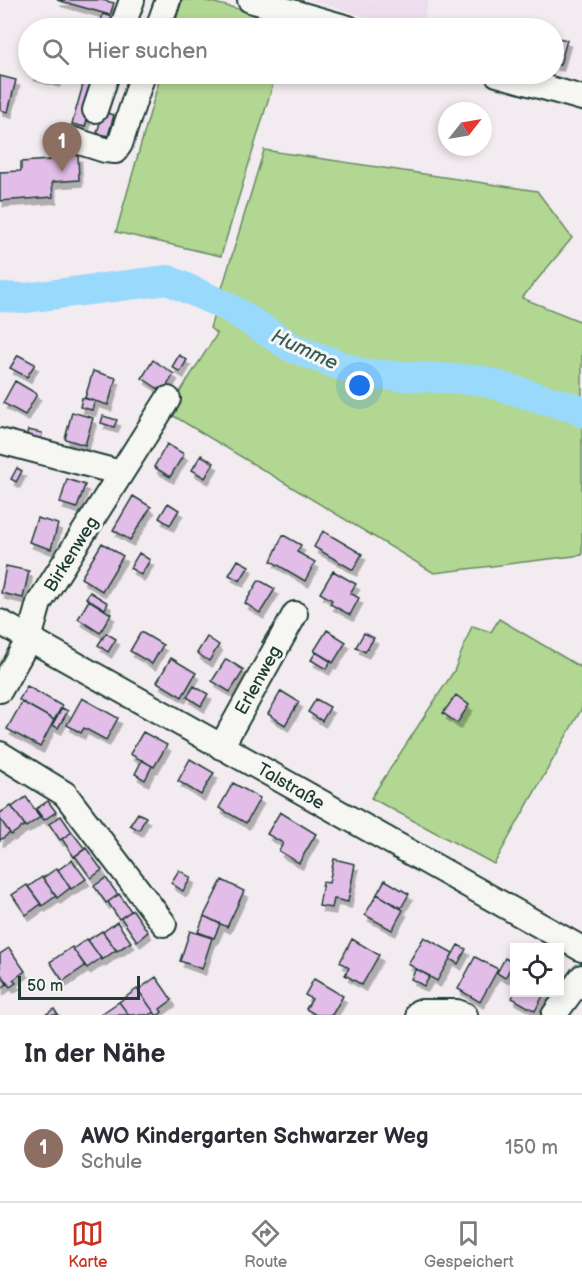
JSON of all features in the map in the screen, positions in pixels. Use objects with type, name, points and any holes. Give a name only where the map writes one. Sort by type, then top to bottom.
[{"type":"street","points":[[125,18],[131,0]]},
{"type":"street","points":[[162,18],[168,0]]},
{"type":"street","points":[[250,0],[313,18]]},
{"type":"street","points":[[95,110],[104,84]]},
{"type":"street","points":[[70,139],[115,151],[120,144],[140,84]]},
{"type":"street","points":[[532,84],[582,98]]},
{"type":"street","name":"Birkenweg","points":[[0,690],[29,639],[39,603],[168,399]]},
{"type":"street","points":[[0,441],[121,473]]},
{"type":"street","name":"Erlenweg","points":[[221,747],[295,614]]},
{"type":"street","name":"Talstraße","points":[[0,622],[582,949]]},
{"type":"street","points":[[0,754],[65,794],[164,924]]},
{"type":"street","points":[[554,1015],[582,977]]},
{"type":"street","points":[[419,1012],[457,1011],[465,1015]]},
{"type":"shaded area","points":[[312,0],[429,0],[424,18],[371,18]]},
{"type":"green space","points":[[182,0],[202,0],[276,18],[177,18]]},
{"type":"green space","points":[[158,84],[273,84],[221,256],[116,232]]},
{"type":"green space","points":[[264,150],[537,191],[572,238],[522,298],[582,322],[582,555],[434,573],[167,412],[217,334],[210,328]]},
{"type":"green space","points":[[499,619],[582,668],[582,708],[494,864],[371,798],[454,671],[472,626],[491,632]]},
{"type":"building","points":[[57,0],[102,0],[114,3],[110,15]]},
{"type":"building","points":[[103,14],[116,18],[102,18]]},
{"type":"building","points":[[0,76],[16,80],[8,112],[0,110]]},
{"type":"building","points":[[83,84],[97,84],[85,127],[72,124]]},
{"type":"building","points":[[103,112],[114,115],[108,136],[97,133]]},
{"type":"building","points":[[78,155],[79,180],[52,182],[53,197],[0,201],[0,172],[21,171],[21,162]]},
{"type":"building","points":[[18,355],[35,364],[27,377],[10,368]]},
{"type":"building","points":[[179,355],[187,360],[180,372],[172,367]]},
{"type":"building","points":[[153,360],[174,374],[163,392],[142,378]]},
{"type":"building","points":[[93,371],[116,378],[108,405],[85,398]]},
{"type":"building","points":[[15,381],[37,394],[25,415],[3,403]]},
{"type":"building","points":[[82,398],[95,401],[92,410],[80,407]]},
{"type":"building","points":[[72,412],[93,418],[85,445],[65,439]]},
{"type":"building","points":[[103,416],[117,420],[114,427],[101,423]]},
{"type":"building","points":[[28,430],[42,433],[41,440],[26,437]]},
{"type":"building","points":[[167,444],[184,454],[170,477],[154,467]]},
{"type":"building","points":[[201,455],[214,463],[205,478],[192,470]]},
{"type":"building","points":[[17,468],[22,471],[16,482],[11,479]]},
{"type":"building","points":[[67,479],[85,485],[77,508],[60,503]]},
{"type":"building","points":[[133,496],[151,507],[130,540],[113,530]]},
{"type":"building","points":[[168,503],[179,510],[170,525],[159,518]]},
{"type":"building","points":[[37,518],[58,524],[51,549],[29,542]]},
{"type":"building","points":[[323,531],[362,554],[353,570],[314,547]]},
{"type":"building","points":[[283,535],[301,545],[297,552],[315,562],[305,581],[271,561]]},
{"type":"building","points":[[102,543],[123,556],[102,591],[81,578]]},
{"type":"building","points":[[139,553],[150,560],[141,575],[130,568]]},
{"type":"building","points":[[238,560],[249,566],[240,581],[229,575]]},
{"type":"building","points":[[6,566],[29,571],[23,598],[1,593]]},
{"type":"building","points":[[333,571],[356,584],[350,593],[359,598],[350,615],[330,604],[332,600],[320,593]]},
{"type":"building","points":[[259,580],[275,589],[260,613],[245,603]]},
{"type":"building","points":[[90,592],[108,603],[105,609],[86,598]]},
{"type":"building","points":[[89,600],[111,614],[100,633],[78,619]]},
{"type":"building","points":[[270,629],[277,634],[269,646],[262,642]]},
{"type":"building","points":[[327,630],[346,642],[333,663],[314,651]]},
{"type":"building","points":[[141,632],[163,645],[152,664],[130,651]]},
{"type":"building","points":[[106,633],[116,639],[108,652],[98,645]]},
{"type":"building","points":[[364,633],[374,638],[365,652],[356,647]]},
{"type":"building","points":[[207,637],[219,645],[209,661],[197,653]]},
{"type":"building","points":[[316,652],[331,661],[326,669],[311,660]]},
{"type":"building","points":[[171,658],[196,673],[182,697],[157,682]]},
{"type":"building","points":[[226,659],[244,670],[230,692],[212,681]]},
{"type":"building","points":[[27,686],[62,706],[54,720],[19,700]]},
{"type":"building","points":[[194,686],[208,694],[201,706],[187,697]]},
{"type":"building","points":[[281,691],[299,702],[285,725],[268,714]]},
{"type":"building","points":[[456,695],[469,705],[457,723],[443,713]]},
{"type":"building","points":[[82,698],[118,718],[106,740],[84,728],[81,733],[67,725]]},
{"type":"building","points":[[316,699],[330,707],[322,721],[308,712]]},
{"type":"building","points":[[22,702],[54,720],[40,747],[7,729]]},
{"type":"building","points":[[62,708],[68,711],[58,728],[52,725]]},
{"type":"building","points":[[143,732],[167,745],[154,767],[130,754]]},
{"type":"building","points":[[190,759],[214,773],[201,795],[178,781]]},
{"type":"building","points":[[142,760],[152,766],[145,780],[135,774]]},
{"type":"building","points":[[233,783],[260,798],[246,823],[219,808]]},
{"type":"building","points":[[26,797],[40,817],[26,827],[12,807]]},
{"type":"building","points":[[48,801],[56,812],[44,820],[36,809]]},
{"type":"building","points":[[11,806],[25,825],[11,835],[0,819],[0,813]]},
{"type":"building","points":[[280,812],[316,834],[299,863],[279,851],[283,843],[267,834]]},
{"type":"building","points":[[138,813],[146,817],[139,830],[130,825]]},
{"type":"building","points":[[61,816],[72,832],[60,840],[49,824]]},
{"type":"building","points":[[0,819],[10,833],[0,840]]},
{"type":"building","points":[[72,832],[85,849],[74,857],[62,839]]},
{"type":"building","points":[[86,848],[102,870],[91,878],[75,856]]},
{"type":"building","points":[[334,859],[355,864],[348,902],[334,899],[332,908],[319,906],[323,882],[329,883]]},
{"type":"building","points":[[72,860],[86,879],[71,889],[58,870]]},
{"type":"building","points":[[57,868],[70,888],[57,898],[43,878]]},
{"type":"building","points":[[179,870],[191,878],[183,891],[171,883]]},
{"type":"building","points":[[42,877],[56,896],[42,906],[28,887]]},
{"type":"building","points":[[106,878],[118,895],[106,903],[94,886]]},
{"type":"building","points":[[222,880],[244,891],[227,927],[204,916]]},
{"type":"building","points":[[385,880],[409,894],[401,908],[377,894]]},
{"type":"building","points":[[27,885],[41,904],[26,915],[12,895]]},
{"type":"building","points":[[119,894],[131,911],[119,919],[108,902]]},
{"type":"building","points":[[377,894],[403,910],[392,930],[365,915]]},
{"type":"building","points":[[133,910],[148,932],[137,941],[121,918]]},
{"type":"building","points":[[204,916],[220,924],[214,938],[198,932]]},
{"type":"building","points":[[117,922],[131,942],[117,951],[103,932]]},
{"type":"building","points":[[102,931],[116,950],[102,960],[88,940]]},
{"type":"building","points":[[190,931],[212,938],[202,969],[180,961]]},
{"type":"building","points":[[424,937],[453,953],[437,981],[408,964]]},
{"type":"building","points":[[87,939],[101,958],[87,968],[73,949]]},
{"type":"building","points":[[352,939],[379,955],[362,985],[345,975],[349,968],[340,962]]},
{"type":"building","points":[[458,945],[466,949],[458,964],[450,959]]},
{"type":"building","points":[[72,947],[85,966],[63,981],[50,962]]},
{"type":"building","points":[[9,948],[25,971],[13,980],[16,983],[10,987],[0,973],[0,954]]},
{"type":"building","points":[[475,957],[498,969],[480,1002],[458,989]]},
{"type":"building","points":[[505,958],[510,961],[510,969],[505,978],[497,973]]},
{"type":"building","points":[[416,969],[430,976],[424,986],[411,979]]},
{"type":"building","points":[[0,973],[7,984],[0,989]]},
{"type":"building","points":[[156,977],[172,1000],[160,1009],[162,1012],[159,1015],[156,1015],[138,990]]},
{"type":"building","points":[[314,979],[343,996],[332,1015],[316,1015],[306,1009],[312,999],[305,995]]},
{"type":"building","points":[[137,989],[154,1012],[149,1015],[129,1015],[119,1002]]},
{"type":"building","points":[[512,997],[542,997],[535,1011]]},
{"type":"building","points":[[119,1002],[129,1015],[101,1014]]},
{"type":"building","points":[[54,1009],[58,1015],[45,1015]]},
{"type":"waterway","name":"Humme","points":[[0,297],[25,298],[168,280],[228,307],[293,348],[364,374],[479,380],[582,412]]},
{"type":"place","name":"AWO Kindergarten Schwarzer Weg","points":[[62,172]]}]
